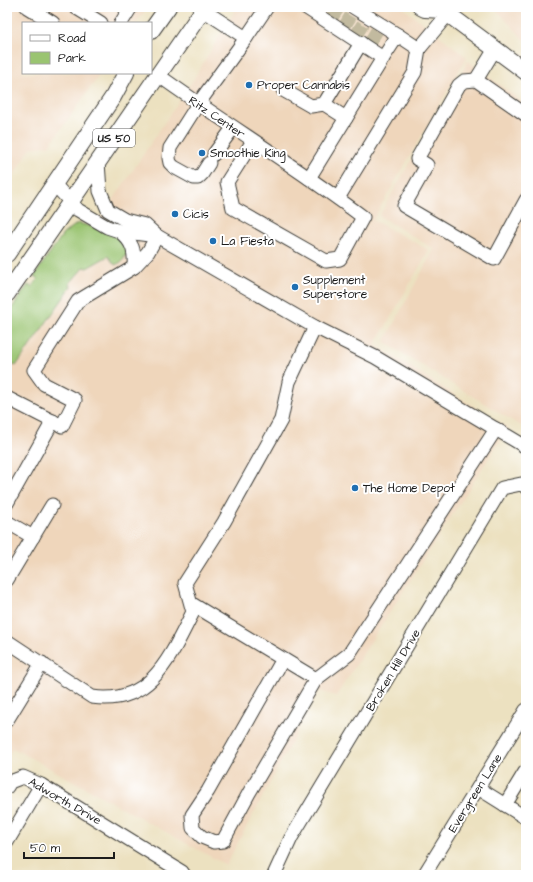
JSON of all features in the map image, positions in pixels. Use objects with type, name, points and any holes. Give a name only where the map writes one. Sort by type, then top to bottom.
[{"type":"main road","points":[[152,30],[168,7]]},
{"type":"main road","points":[[421,7],[425,9],[445,11],[526,72]]},
{"type":"main road","name":"US 50","points":[[7,294],[204,8]]},
{"type":"main road","name":"US 50","points":[[7,254],[113,97],[125,74]]},
{"type":"street","points":[[26,7],[51,22]]},
{"type":"street","points":[[75,7],[99,22]]},
{"type":"street","points":[[122,22],[131,7]]},
{"type":"street","points":[[233,128],[198,178],[194,178],[174,167],[170,163],[170,148],[198,104],[267,7]]},
{"type":"street","points":[[204,8],[246,38]]},
{"type":"street","points":[[310,9],[361,41],[383,58]]},
{"type":"street","points":[[354,9],[398,35],[418,49]]},
{"type":"street","points":[[338,198],[415,72],[418,49],[445,11]]},
{"type":"street","points":[[309,178],[398,35]]},
{"type":"street","points":[[324,104],[361,41]]},
{"type":"street","points":[[476,80],[495,49]]},
{"type":"street","name":"Ritz Center","points":[[158,75],[233,128],[253,141],[309,178],[338,198],[363,217],[340,259],[326,262],[233,208],[227,182],[253,141]]},
{"type":"street","points":[[526,115],[476,80],[464,81],[459,85],[433,128],[417,159],[427,165],[404,206],[494,259],[526,200]]},
{"type":"street","points":[[283,90],[311,106],[324,104],[346,118]]},
{"type":"street","points":[[98,162],[100,191],[108,210],[125,220],[146,225],[157,236],[315,327],[375,357],[526,447]]},
{"type":"street","points":[[54,184],[78,210],[107,228],[157,236]]},
{"type":"street","points":[[120,231],[133,244],[134,267]]},
{"type":"street","points":[[7,398],[62,426],[75,400],[44,384],[34,370],[78,301],[134,267],[148,252],[157,236]]},
{"type":"street","points":[[7,641],[92,697],[108,699],[126,696],[143,687],[158,674],[192,612],[192,604],[185,583],[224,522],[281,420],[289,382],[315,327]]},
{"type":"street","points":[[7,503],[53,421]]},
{"type":"street","points":[[283,659],[211,785],[192,814],[193,828],[202,837],[214,842],[223,841],[249,793],[316,679],[349,654],[496,429]]},
{"type":"street","name":"Broken Hill Drive","points":[[274,875],[291,838],[502,488],[521,484],[526,487]]},
{"type":"street","points":[[7,580],[52,505]]},
{"type":"street","points":[[7,522],[33,537]]},
{"type":"street","points":[[192,604],[316,679]]},
{"type":"street","points":[[7,720],[42,663]]},
{"type":"street","name":"Evergreen Lane","points":[[424,875],[526,710]]},
{"type":"street","points":[[505,805],[525,772]]},
{"type":"street","name":"Adworth Drive","points":[[7,787],[10,782],[23,777],[41,785],[182,872],[184,875]]},
{"type":"street","points":[[7,842],[41,785]]},
{"type":"street","points":[[478,788],[526,818]]},
{"type":"shaded area","points":[[7,7],[148,7],[137,22],[22,22],[22,74],[100,74],[49,146],[31,148],[7,186]]},
{"type":"shaded area","points":[[237,7],[402,7],[467,57],[373,220],[429,250],[375,345],[508,428],[336,696],[319,691],[226,865],[13,748],[7,756],[7,359],[193,80]]},
{"type":"shaded area","points":[[494,7],[526,7],[526,41],[523,39]]},
{"type":"shaded area","points":[[468,61],[526,105],[526,429],[384,342],[434,249],[379,216]]},
{"type":"green space","points":[[78,223],[97,228],[120,238],[128,251],[123,260],[115,265],[108,256],[87,268],[84,267],[70,283],[71,287],[16,366],[13,364],[7,371],[7,315],[28,285],[32,287],[38,279],[34,276],[63,234]]},
{"type":"tunnel","points":[[331,19],[339,7]]},
{"type":"tunnel","points":[[344,27],[353,12]]},
{"type":"tunnel","points":[[356,35],[366,19]]},
{"type":"tunnel","points":[[370,42],[379,27]]},
{"type":"place","name":"Proper Cannabis","points":[[249,85]]},
{"type":"place","name":"Smoothie King","points":[[202,153]]},
{"type":"place","name":"Cicis","points":[[175,214]]},
{"type":"place","name":"La Fiesta","points":[[213,241]]},
{"type":"place","name":"Supplement Superstore","points":[[295,287]]},
{"type":"place","name":"The Home Depot","points":[[355,488]]}]
